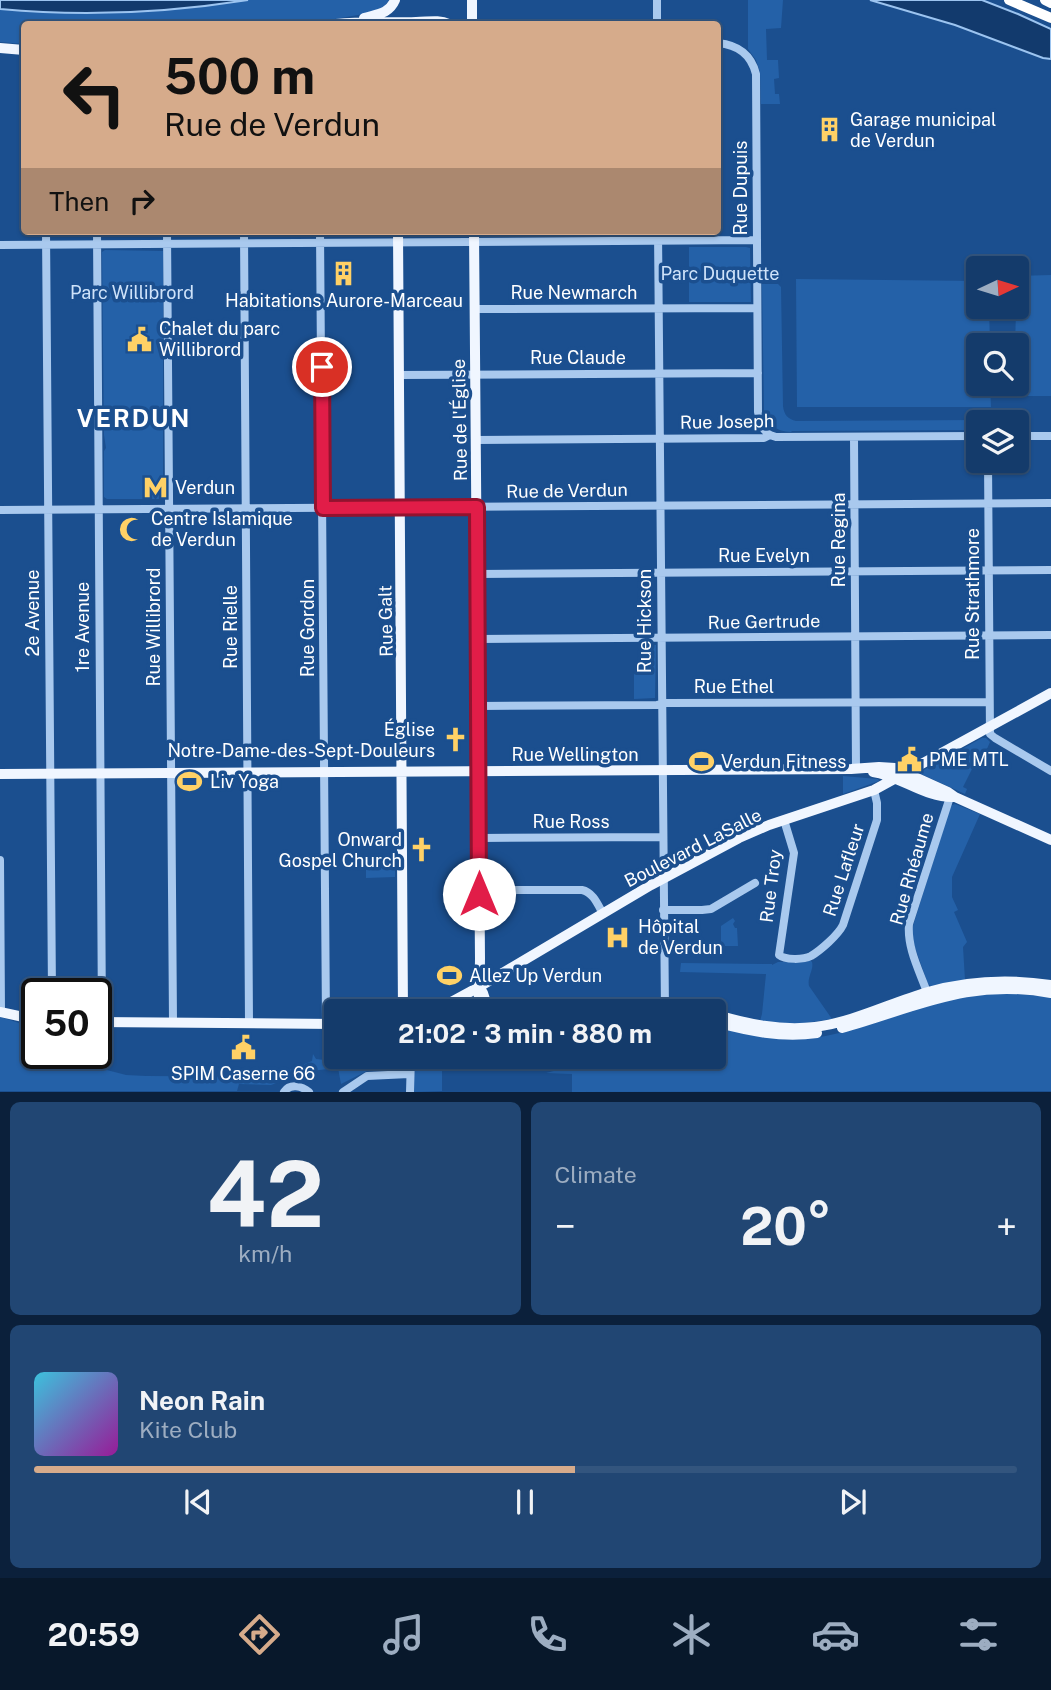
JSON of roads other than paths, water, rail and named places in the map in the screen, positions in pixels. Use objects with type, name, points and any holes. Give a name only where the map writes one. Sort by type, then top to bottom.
[{"type":"highway","points":[[1009,0],[1051,18]]},
{"type":"highway","points":[[1045,0],[1051,3]]},
{"type":"main road","points":[[396,0],[397,21]]},
{"type":"main road","points":[[352,21],[386,12],[396,0]]},
{"type":"main road","points":[[472,0],[472,21]]},
{"type":"main road","points":[[0,48],[21,50]]},
{"type":"main road","name":"Rue Galt","points":[[398,235],[403,999]]},
{"type":"main road","name":"Rue de l'Église","points":[[474,237],[478,999]]},
{"type":"main road","name":"Boulevard LaSalle","points":[[457,999],[663,878],[749,833],[874,790],[1051,693]]},
{"type":"main road","name":"Rue Wellington","points":[[0,774],[856,769],[901,776],[943,797],[952,796],[1051,840]]},
{"type":"main road","points":[[726,1017],[762,1026],[812,1028],[844,1021],[927,992],[980,983],[1025,982],[1051,985]]},
{"type":"main road","name":"Rue de l'Église","points":[[479,987],[485,999]]},
{"type":"main road","points":[[726,1025],[770,1034],[814,1034],[855,1025],[934,999],[967,992],[1015,989],[1051,993]]},
{"type":"main road","points":[[0,1012],[21,1017]]},
{"type":"main road","points":[[112,1022],[324,1024]]},
{"type":"street","points":[[657,0],[657,21]]},
{"type":"street","name":"Rue Dupuis","points":[[721,43],[743,51],[756,74],[759,419],[764,430],[770,435]]},
{"type":"street","name":"2e Avenue","points":[[46,235],[52,978]]},
{"type":"street","name":"1re Avenue","points":[[97,235],[99,978]]},
{"type":"street","name":"Rue Willibrord","points":[[167,235],[173,1022]]},
{"type":"street","name":"Rue Rielle","points":[[244,235],[249,1023]]},
{"type":"street","name":"Rue Gordon","points":[[320,235],[324,772],[330,999]]},
{"type":"street","name":"Rue Hickson","points":[[658,235],[665,999]]},
{"type":"street","points":[[0,245],[398,243],[474,237],[757,240]]},
{"type":"street","name":"Rue Newmarch","points":[[475,309],[757,308]]},
{"type":"street","name":"Rue Claude","points":[[399,375],[758,373]]},
{"type":"street","name":"Rue Joseph","points":[[476,440],[765,438],[770,435],[966,436]]},
{"type":"street","points":[[1029,436],[1051,436]]},
{"type":"street","name":"Rue Regina","points":[[854,437],[856,769]]},
{"type":"street","name":"Rue Strathmore","points":[[988,473],[989,727]]},
{"type":"street","name":"Rue de Verdun","points":[[0,510],[1051,503]]},
{"type":"street","name":"Rue Evelyn","points":[[477,574],[1051,570]]},
{"type":"street","name":"Rue Gertrude","points":[[478,639],[1051,635]]},
{"type":"street","name":"Rue Ethel","points":[[478,706],[989,702]]},
{"type":"street","points":[[989,727],[993,737],[1051,771]]},
{"type":"street","name":"Rue Lafleur","points":[[780,957],[810,957],[842,928],[877,820],[874,790]]},
{"type":"street","name":"Rue Rhéaume","points":[[927,992],[909,942],[909,924],[952,796]]},
{"type":"street","name":"Rue Troy","points":[[780,957],[794,853],[784,820]]},
{"type":"street","name":"Rue Ross","points":[[479,838],[663,837]]},
{"type":"street","points":[[0,860],[0,1012]]},
{"type":"street","points":[[663,910],[712,909],[755,883]]},
{"type":"street","points":[[479,890],[582,890],[590,894],[603,914]]},
{"type":"street","points":[[410,1069],[410,1091]]},
{"type":"street","points":[[343,1091],[367,1076],[410,1074]]},
{"type":"street","points":[[284,1091],[286,1088],[301,1086],[309,1091]]},
{"type":"place","name":"Garage municipal de Verdun","points":[[830,130]]},
{"type":"place","name":"Habitations Aurore-Marceau","points":[[344,274]]},
{"type":"place","name":"Chalet du parc Willibrord","points":[[139,339]]},
{"type":"place","name":"Verdun","points":[[155,488]]},
{"type":"place","name":"Centre Islamique de Verdun","points":[[131,529]]},
{"type":"place","name":"Église Notre-Dame-des-Sept-Douleurs","points":[[455,740]]},
{"type":"place","name":"PME MTL","points":[[909,760]]},
{"type":"place","name":"Verdun Fitness","points":[[701,762]]},
{"type":"place","name":"Liv Yoga","points":[[190,782]]},
{"type":"place","name":"Onward Gospel Church","points":[[422,850]]},
{"type":"place","name":"Hôpital de Verdun","points":[[618,937]]},
{"type":"place","name":"Allez Up Verdun","points":[[449,976]]},
{"type":"place","name":"SPIM Caserne 66","points":[[243,1047]]},
{"type":"district","name":"VERDUN","points":[[134,419]]},
{"type":"park label","name":"Parc Duquette","points":[[720,274]]},
{"type":"park label","name":"Parc Willibrord","points":[[132,293]]}]
